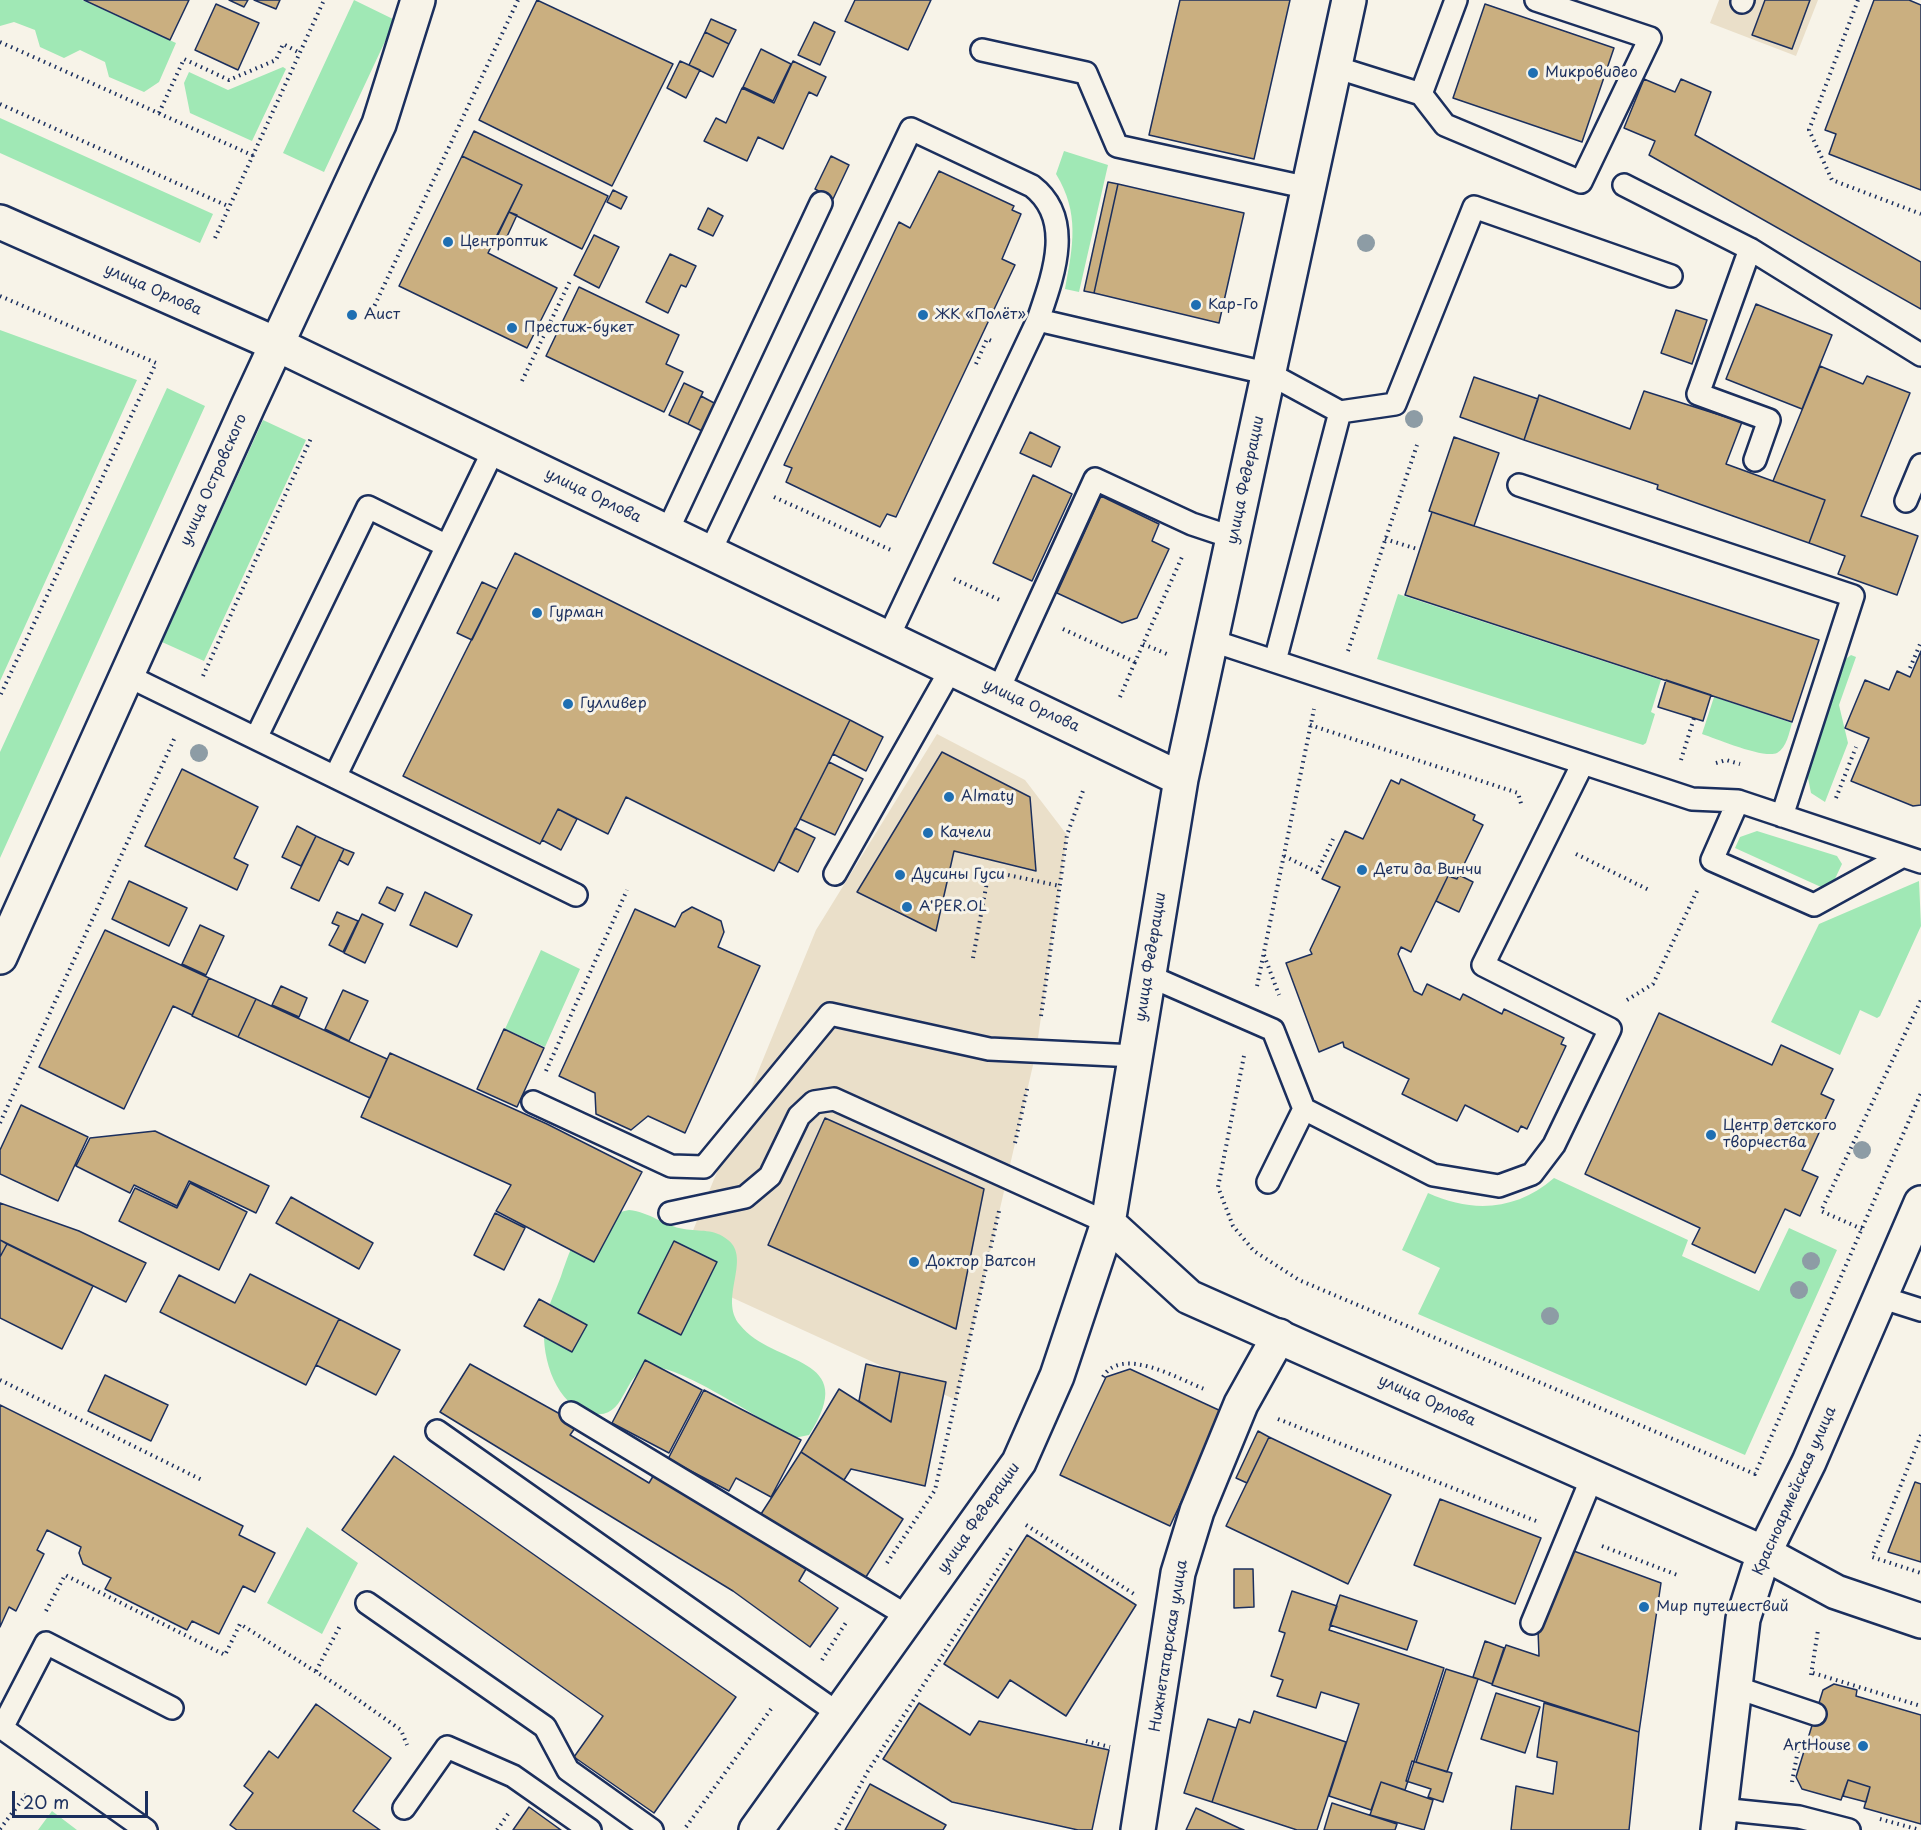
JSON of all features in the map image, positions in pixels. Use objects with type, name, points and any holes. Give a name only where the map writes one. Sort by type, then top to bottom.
[{"type":"street","name":"улица Островского","points":[[0,957],[276,344],[379,124],[418,0]]},
{"type":"street","name":"улица Федерации","points":[[756,1830],[1019,1462],[1057,1376],[1108,1223],[1181,779],[1349,0]]},
{"type":"street","name":"улица Орлова","points":[[0,222],[276,344],[1181,779]]},
{"type":"street","name":"Красноармейская улица","points":[[1719,1819],[1743,1619],[1764,1553],[1809,1462],[1921,1203]]},
{"type":"street","name":"улица Орлова","points":[[1108,1223],[1189,1297],[1593,1475],[1764,1553],[1836,1592],[1921,1620]]},
{"type":"street","name":"Нижнетатарская улица","points":[[1138,1830],[1178,1573],[1197,1511],[1241,1404],[1279,1336]]},
{"type":"lane","points":[[1421,94],[1456,0]]},
{"type":"lane","points":[[1335,67],[1421,94],[1445,125],[1581,182],[1650,38],[1536,0]]},
{"type":"lane","points":[[982,50],[1086,73],[1117,146],[1309,188]]},
{"type":"lane","points":[[710,552],[911,129],[1032,186],[1046,196],[1055,212],[1057,237],[1052,276],[1038,320],[888,638]]},
{"type":"lane","points":[[1624,185],[1750,249],[1921,355]]},
{"type":"lane","points":[[667,532],[820,202]]},
{"type":"lane","points":[[1038,320],[1270,374],[1340,412],[1395,404],[1474,207],[1671,276]]},
{"type":"lane","points":[[1750,249],[1698,394],[1769,420],[1755,460]]},
{"type":"lane","points":[[1275,661],[1340,412]]},
{"type":"lane","points":[[335,777],[494,449]]},
{"type":"lane","points":[[1906,501],[1921,465]]},
{"type":"lane","points":[[998,691],[1095,479],[1192,524],[1234,538]]},
{"type":"lane","points":[[1519,485],[1853,596],[1782,816]]},
{"type":"lane","points":[[256,738],[368,507],[447,546]]},
{"type":"lane","points":[[1210,640],[1692,799],[1738,801],[1912,859]]},
{"type":"lane","points":[[836,874],[951,669]]},
{"type":"lane","points":[[126,675],[576,895]]},
{"type":"lane","points":[[1147,975],[1273,1030],[1304,1109],[1433,1175],[1499,1186],[1532,1174],[1554,1145],[1610,1029],[1483,965],[1583,763]]},
{"type":"lane","points":[[1738,801],[1712,860],[1814,905],[1912,859]]},
{"type":"lane","points":[[532,1102],[671,1166],[704,1167],[830,1014],[989,1049],[1135,1056]]},
{"type":"lane","points":[[670,1213],[744,1197],[770,1176],[799,1116],[814,1102],[834,1099],[1108,1223]]},
{"type":"lane","points":[[1268,1182],[1304,1109]]},
{"type":"lane","points":[[1880,1298],[1921,1310]]},
{"type":"lane","points":[[571,1413],[909,1617]]},
{"type":"lane","points":[[436,1431],[839,1714]]},
{"type":"lane","points":[[1532,1623],[1593,1475]]},
{"type":"lane","points":[[367,1603],[545,1727],[568,1770],[652,1830]]},
{"type":"lane","points":[[146,1830],[1,1727],[46,1643],[172,1708]]},
{"type":"lane","points":[[1735,1687],[1815,1714]]},
{"type":"lane","points":[[404,1808],[447,1747],[513,1776],[590,1830]]},
{"type":"lane","points":[[1719,1819],[1786,1815],[1852,1829]]},
{"type":"path","points":[[215,238],[324,0]]},
{"type":"path","points":[[372,311],[518,0]]},
{"type":"path","points":[[1858,0],[1809,130],[1832,180],[1921,214]]},
{"type":"path","points":[[0,42],[254,156]]},
{"type":"path","points":[[159,113],[184,59],[229,80],[276,60],[283,44],[300,53]]},
{"type":"path","points":[[0,104],[230,207]]},
{"type":"path","points":[[522,381],[570,281]]},
{"type":"path","points":[[0,296],[156,363],[0,696]]},
{"type":"path","points":[[976,363],[987,339]]},
{"type":"path","points":[[0,1123],[312,436]]},
{"type":"path","points":[[1347,651],[1417,445]]},
{"type":"path","points":[[743,482],[1135,662]]},
{"type":"path","points":[[1120,697],[1186,549],[1192,524]]},
{"type":"path","points":[[1385,539],[1417,549]]},
{"type":"path","points":[[1910,668],[1921,642]]},
{"type":"path","points":[[1143,644],[1173,656]]},
{"type":"path","points":[[1313,711],[1218,1186],[1233,1226],[1254,1251],[1299,1280],[1755,1474],[1921,1093]]},
{"type":"path","points":[[1680,761],[1694,718]]},
{"type":"path","points":[[1310,725],[1518,792],[1525,815]]},
{"type":"path","points":[[1823,830],[1856,747]]},
{"type":"path","points":[[684,1830],[772,1708],[819,1664],[935,1490],[1036,1052],[1067,835],[1084,788]]},
{"type":"path","points":[[1284,856],[1317,872],[1333,839]]},
{"type":"path","points":[[1546,839],[1649,890]]},
{"type":"path","points":[[1610,1029],[1622,1004],[1653,984],[1712,860]]},
{"type":"path","points":[[973,958],[989,871],[1060,886]]},
{"type":"path","points":[[532,1102],[627,890]]},
{"type":"path","points":[[1264,954],[1280,996]]},
{"type":"path","points":[[1862,1229],[1821,1211],[1921,1000]]},
{"type":"path","points":[[1099,1383],[1113,1365],[1127,1362],[1144,1365],[1241,1404]]},
{"type":"path","points":[[0,1380],[204,1481]]},
{"type":"path","points":[[1275,1418],[1680,1576]]},
{"type":"path","points":[[1921,1435],[1872,1557],[1921,1573]]},
{"type":"path","points":[[1020,1535],[1031,1517]]},
{"type":"path","points":[[1026,1525],[1131,1592]]},
{"type":"path","points":[[836,1830],[868,1771],[1013,1545]]},
{"type":"path","points":[[44,1616],[64,1575],[225,1655],[240,1624],[316,1671],[401,1730],[408,1749]]},
{"type":"path","points":[[316,1671],[330,1645]]},
{"type":"path","points":[[1811,1673],[1921,1706]]},
{"type":"path","points":[[0,1829],[34,1785]]},
{"type":"shaded area","points":[[1719,0],[1818,0],[1796,56],[1710,23]]},
{"type":"shaded area","points":[[937,734],[1025,780],[1067,835],[1036,1052],[956,1400],[676,1272],[816,930]]},
{"type":"green space","points":[[0,0],[82,0],[176,43],[159,82],[144,92],[109,77],[105,62],[80,50],[64,58],[40,47],[35,30],[14,22],[0,26]]},
{"type":"green space","points":[[354,0],[395,20],[324,172],[283,153]]},
{"type":"green space","points":[[283,67],[286,69],[252,141],[190,113],[184,83],[189,72],[228,90]]},
{"type":"green space","points":[[0,118],[213,214],[200,243],[0,153]]},
{"type":"green space","points":[[1064,151],[1108,165],[1079,292],[1065,289],[1072,244],[1072,216],[1064,188],[1056,174]]},
{"type":"green space","points":[[0,330],[137,380],[0,681]]},
{"type":"green space","points":[[167,388],[205,406],[0,858],[0,752]]},
{"type":"green space","points":[[263,420],[306,440],[204,661],[162,642]]},
{"type":"green space","points":[[1398,594],[1661,680],[1651,712],[1655,714],[1646,743],[1643,745],[1377,659]]},
{"type":"green space","points":[[1851,655],[1856,657],[1839,705],[1848,743],[1825,802],[1811,793],[1808,778],[1809,764],[1843,661]]},
{"type":"green space","points":[[1714,697],[1792,723],[1783,747],[1777,753],[1762,753],[1740,748],[1702,734]]},
{"type":"green space","points":[[1757,831],[1837,856],[1842,864],[1833,883],[1821,887],[1735,848],[1740,837]]},
{"type":"green space","points":[[1919,881],[1921,926],[1880,1016],[1877,1018],[1860,1010],[1840,1055],[1771,1022],[1819,924]]},
{"type":"green space","points":[[541,950],[580,969],[545,1047],[505,1029]]},
{"type":"green space","points":[[1554,1178],[1688,1240],[1682,1256],[1759,1291],[1789,1228],[1837,1250],[1745,1455],[1418,1314],[1440,1268],[1402,1250],[1428,1193],[1461,1204],[1493,1205],[1509,1203],[1524,1197]]},
{"type":"green space","points":[[629,1210],[644,1213],[677,1227],[707,1231],[723,1236],[735,1248],[737,1268],[732,1303],[734,1315],[740,1325],[772,1349],[807,1365],[819,1376],[825,1390],[823,1409],[809,1435],[794,1438],[723,1396],[665,1369],[652,1367],[641,1371],[634,1378],[617,1406],[609,1412],[598,1414],[584,1411],[564,1397],[547,1360],[544,1333],[548,1308],[571,1248],[579,1234],[599,1220]]},
{"type":"green space","points":[[307,1527],[358,1563],[322,1634],[267,1603]]},
{"type":"green space","points":[[52,1811],[77,1830],[38,1830]]},
{"type":"building","points":[[84,0],[189,0],[170,40]]},
{"type":"building","points":[[229,0],[248,0],[244,7]]},
{"type":"building","points":[[254,0],[280,0],[276,9]]},
{"type":"building","points":[[537,0],[673,64],[612,186],[479,120]]},
{"type":"building","points":[[855,0],[931,0],[908,50],[845,21]]},
{"type":"building","points":[[1180,0],[1290,0],[1254,159],[1149,135]]},
{"type":"building","points":[[1765,0],[1810,0],[1792,49],[1752,35]]},
{"type":"building","points":[[1874,0],[1909,0],[1921,5],[1921,190],[1829,154],[1836,134],[1825,130]]},
{"type":"building","points":[[216,4],[259,23],[238,70],[195,50]]},
{"type":"building","name":"Микровидео","points":[[1485,4],[1614,48],[1582,142],[1453,98]]},
{"type":"building","points":[[711,19],[736,30],[729,44],[705,32]]},
{"type":"building","points":[[814,22],[835,32],[820,65],[798,55]]},
{"type":"building","points":[[705,32],[729,44],[713,77],[689,65]]},
{"type":"building","points":[[761,49],[791,64],[773,101],[743,87]]},
{"type":"building","points":[[680,61],[700,70],[686,98],[667,88]]},
{"type":"building","points":[[793,61],[826,77],[817,96],[809,92],[783,149],[758,137],[747,161],[704,141],[716,118],[726,123],[742,88],[774,103]]},
{"type":"building","points":[[1644,79],[1675,92],[1681,79],[1711,92],[1695,135],[1921,262],[1921,309],[1649,155],[1655,141],[1624,128]]},
{"type":"building","points":[[474,131],[608,196],[582,249],[509,212],[522,185],[462,156]]},
{"type":"building","points":[[462,156],[522,185],[488,253],[557,288],[527,348],[399,286]]},
{"type":"building","points":[[831,156],[849,165],[833,199],[815,189]]},
{"type":"building","name":"ЖК «Полёт»","points":[[939,171],[1014,206],[1012,210],[1021,214],[1002,259],[1015,265],[896,517],[887,514],[880,527],[786,482],[792,468],[784,465],[899,222],[910,228]]},
{"type":"building","points":[[1108,182],[1118,184],[1094,293],[1084,291]]},
{"type":"building","points":[[1118,184],[1244,213],[1219,323],[1094,293]]},
{"type":"building","points":[[613,190],[627,197],[621,209],[607,202]]},
{"type":"building","points":[[708,208],[723,216],[713,236],[698,229]]},
{"type":"building","points":[[509,212],[517,215],[504,243],[496,239]]},
{"type":"building","points":[[594,235],[619,247],[599,288],[574,275]]},
{"type":"building","points":[[670,254],[696,266],[686,287],[681,285],[668,313],[646,302]]},
{"type":"building","points":[[579,287],[679,335],[666,364],[683,372],[664,412],[546,356]]},
{"type":"building","points":[[1756,304],[1832,335],[1802,409],[1726,379]]},
{"type":"building","points":[[1676,310],[1707,320],[1692,364],[1661,353]]},
{"type":"building","points":[[1820,366],[1863,384],[1867,376],[1910,393],[1861,516],[1918,536],[1897,595],[1838,574],[1845,556],[1809,543],[1825,500],[1773,481]]},
{"type":"building","points":[[1474,377],[1538,399],[1524,440],[1460,417]]},
{"type":"building","points":[[684,383],[703,392],[688,424],[669,415]]},
{"type":"building","points":[[1644,391],[1742,422],[1726,464],[1825,500],[1809,543],[1657,489],[1658,485],[1524,440],[1539,395],[1630,429]]},
{"type":"building","points":[[701,396],[716,404],[704,432],[688,424]]},
{"type":"building","points":[[1030,432],[1060,447],[1051,467],[1020,453]]},
{"type":"building","points":[[1454,437],[1499,453],[1474,526],[1429,511]]},
{"type":"building","points":[[1033,475],[1072,494],[1032,581],[993,563]]},
{"type":"building","points":[[1101,496],[1159,524],[1152,541],[1169,549],[1137,618],[1122,623],[1057,593]]},
{"type":"building","points":[[1432,512],[1819,640],[1792,722],[1405,595]]},
{"type":"building","points":[[515,553],[850,720],[774,871],[626,797],[608,834],[558,809],[540,844],[403,776]]},
{"type":"building","points":[[482,582],[497,589],[472,640],[457,633]]},
{"type":"building","points":[[1921,651],[1921,805],[1913,806],[1851,781],[1869,738],[1845,728],[1865,680],[1889,690],[1897,671],[1910,677]]},
{"type":"building","points":[[1666,680],[1711,695],[1703,721],[1658,707]]},
{"type":"building","points":[[850,720],[883,737],[866,771],[833,754]]},
{"type":"building","points":[[942,752],[1030,797],[1036,871],[954,851],[936,931],[857,892]]},
{"type":"building","points":[[829,762],[863,779],[835,835],[800,819]]},
{"type":"building","points":[[182,769],[258,807],[234,858],[248,865],[237,890],[145,846]]},
{"type":"building","points":[[1401,779],[1475,815],[1473,820],[1483,825],[1457,879],[1448,876],[1411,952],[1401,947],[1398,954],[1414,991],[1422,995],[1427,984],[1460,1000],[1463,994],[1502,1014],[1504,1009],[1564,1038],[1561,1044],[1566,1046],[1527,1129],[1521,1126],[1518,1132],[1465,1105],[1457,1121],[1402,1094],[1409,1079],[1344,1047],[1343,1042],[1319,1052],[1286,963],[1312,954],[1310,950],[1340,887],[1322,879],[1345,831],[1363,839],[1391,780],[1399,784]]},
{"type":"building","points":[[558,809],[577,819],[561,850],[542,840]]},
{"type":"building","points":[[297,826],[316,836],[301,866],[282,857]]},
{"type":"building","points":[[795,828],[815,838],[798,872],[779,862]]},
{"type":"building","points":[[316,836],[344,849],[319,901],[291,888]]},
{"type":"building","points":[[344,849],[354,853],[348,865],[339,860]]},
{"type":"building","points":[[1459,875],[1473,882],[1459,912],[1436,901],[1448,876],[1457,879]]},
{"type":"building","points":[[129,881],[187,908],[169,946],[112,919]]},
{"type":"building","points":[[387,887],[403,894],[395,911],[379,903]]},
{"type":"building","points":[[425,892],[472,915],[457,947],[410,925]]},
{"type":"building","points":[[692,907],[721,921],[724,932],[718,947],[760,966],[685,1133],[648,1116],[631,1130],[596,1114],[595,1093],[559,1076],[635,909],[675,927],[682,913]]},
{"type":"building","points":[[337,912],[358,921],[343,952],[329,945],[339,926],[332,923]]},
{"type":"building","points":[[362,914],[383,924],[365,963],[344,953]]},
{"type":"building","points":[[200,925],[224,936],[206,975],[182,964]]},
{"type":"building","points":[[105,930],[209,978],[192,1015],[173,1006],[124,1109],[39,1067]]},
{"type":"building","points":[[209,978],[256,999],[238,1037],[192,1016]]},
{"type":"building","points":[[281,986],[307,998],[299,1017],[272,1005]]},
{"type":"building","points":[[343,990],[368,1001],[349,1041],[325,1029]]},
{"type":"building","points":[[256,999],[387,1059],[370,1098],[238,1037]]},
{"type":"building","name":"Центр детского творчества","points":[[1659,1013],[1772,1065],[1781,1045],[1833,1069],[1821,1094],[1834,1100],[1802,1170],[1818,1177],[1800,1216],[1785,1209],[1755,1273],[1692,1244],[1700,1228],[1585,1174]]},
{"type":"building","points":[[504,1029],[544,1048],[517,1107],[477,1089]]},
{"type":"building","points":[[390,1053],[547,1124],[642,1172],[594,1262],[496,1211],[511,1185],[361,1117]]},
{"type":"building","points":[[21,1105],[88,1137],[58,1201],[0,1174],[0,1150]]},
{"type":"building","points":[[825,1118],[984,1189],[956,1329],[768,1245]]},
{"type":"building","points":[[155,1131],[269,1186],[256,1213],[189,1181],[177,1206],[134,1185],[130,1193],[76,1166],[90,1138]]},
{"type":"building","points":[[190,1183],[247,1212],[219,1270],[119,1221],[135,1188],[177,1208]]},
{"type":"building","points":[[291,1197],[373,1243],[359,1269],[276,1223]]},
{"type":"building","points":[[0,1203],[79,1231],[146,1263],[126,1302],[0,1240]]},
{"type":"building","points":[[495,1213],[525,1228],[504,1270],[474,1255]]},
{"type":"building","points":[[0,1240],[7,1244],[0,1257]]},
{"type":"building","points":[[674,1241],[717,1262],[681,1335],[638,1313]]},
{"type":"building","points":[[7,1244],[93,1286],[62,1349],[0,1318],[0,1257]]},
{"type":"building","points":[[250,1274],[339,1319],[306,1385],[160,1312],[179,1275],[235,1303]]},
{"type":"building","points":[[539,1299],[587,1325],[572,1352],[524,1326]]},
{"type":"building","points":[[339,1319],[400,1350],[376,1395],[316,1365]]},
{"type":"building","points":[[645,1360],[702,1390],[669,1453],[612,1423]]},
{"type":"building","points":[[470,1364],[578,1424],[570,1435],[649,1483],[655,1473],[806,1569],[799,1581],[838,1608],[810,1647],[733,1591],[440,1412]]},
{"type":"building","points":[[866,1364],[900,1372],[891,1422],[859,1401]]},
{"type":"building","points":[[1130,1369],[1223,1412],[1170,1526],[1060,1475],[1106,1377]]},
{"type":"building","points":[[900,1372],[946,1382],[925,1486],[851,1469],[844,1480],[801,1452],[839,1389],[891,1422]]},
{"type":"building","points":[[105,1375],[168,1405],[151,1441],[88,1411]]},
{"type":"building","points":[[704,1390],[801,1440],[771,1497],[736,1478],[729,1491],[668,1459]]},
{"type":"building","points":[[0,1405],[243,1526],[239,1535],[275,1553],[255,1592],[243,1586],[219,1634],[192,1621],[187,1630],[105,1589],[111,1578],[83,1564],[79,1553],[81,1547],[47,1530],[37,1550],[44,1554],[16,1611],[9,1607],[0,1627]]},
{"type":"building","points":[[1258,1431],[1269,1437],[1247,1483],[1236,1478]]},
{"type":"building","points":[[1269,1437],[1391,1495],[1348,1584],[1226,1526]]},
{"type":"building","points":[[801,1452],[903,1519],[864,1580],[761,1514]]},
{"type":"building","points":[[394,1456],[736,1697],[654,1813],[574,1757],[603,1716],[342,1530]]},
{"type":"building","points":[[1915,1482],[1921,1484],[1921,1562],[1888,1552]]},
{"type":"building","points":[[1440,1499],[1541,1538],[1515,1604],[1414,1565]]},
{"type":"building","points":[[1027,1535],[1136,1605],[1066,1716],[1010,1680],[998,1698],[944,1664]]},
{"type":"building","points":[[1571,1550],[1661,1583],[1639,1732],[1492,1685],[1506,1645],[1539,1656],[1538,1630]]},
{"type":"building","points":[[1234,1569],[1253,1569],[1254,1607],[1234,1608]]},
{"type":"building","points":[[1292,1591],[1337,1606],[1329,1630],[1444,1668],[1405,1790],[1381,1782],[1371,1810],[1329,1796],[1359,1704],[1321,1692],[1316,1708],[1277,1696],[1283,1680],[1271,1676],[1285,1633],[1279,1631]]},
{"type":"building","points":[[1340,1595],[1417,1621],[1407,1650],[1330,1625]]},
{"type":"building","points":[[1485,1641],[1504,1648],[1492,1684],[1473,1677]]},
{"type":"building","points":[[1446,1669],[1478,1679],[1447,1772],[1416,1762]]},
{"type":"building","name":"ArtHouse","points":[[1834,1684],[1857,1690],[1856,1696],[1921,1715],[1921,1824],[1864,1808],[1870,1787],[1848,1780],[1841,1800],[1802,1789],[1796,1777],[1823,1690]]},
{"type":"building","points":[[1496,1693],[1540,1707],[1525,1753],[1481,1739]]},
{"type":"building","points":[[919,1703],[970,1735],[979,1721],[1109,1750],[1092,1830],[1078,1830],[952,1802],[883,1759]]},
{"type":"building","points":[[1544,1703],[1639,1732],[1629,1830],[1511,1830],[1516,1786],[1553,1794],[1557,1762],[1537,1757]]},
{"type":"building","points":[[316,1704],[391,1758],[353,1811],[380,1830],[237,1830],[230,1825],[253,1793],[244,1786],[269,1751],[278,1758]]},
{"type":"building","points":[[1254,1711],[1346,1742],[1317,1830],[1297,1830],[1212,1802],[1239,1719],[1250,1723]]},
{"type":"building","points":[[1208,1719],[1236,1728],[1212,1802],[1184,1793]]},
{"type":"building","points":[[1412,1761],[1452,1773],[1443,1802],[1428,1797],[1431,1789],[1406,1781]]},
{"type":"building","points":[[1848,1780],[1870,1787],[1866,1802],[1843,1796]]},
{"type":"building","points":[[1381,1782],[1433,1800],[1424,1830],[1370,1815]]},
{"type":"building","points":[[870,1784],[946,1825],[943,1830],[845,1830]]},
{"type":"building","points":[[1332,1803],[1397,1824],[1395,1830],[1324,1830]]},
{"type":"building","points":[[529,1807],[561,1830],[513,1830]]},
{"type":"building","points":[[1196,1808],[1239,1828],[1244,1830],[1186,1830]]},
{"type":"place","name":"Микровидео","points":[[1533,73]]},
{"type":"place","name":"Центроптик","points":[[448,242]]},
{"type":"place","name":"Кар-Го","points":[[1196,305]]},
{"type":"place","name":"Аист","points":[[352,315]]},
{"type":"place","name":"ЖК «Полёт»","points":[[923,315]]},
{"type":"place","name":"Престиж-букет","points":[[512,328]]},
{"type":"place","name":"Гурман","points":[[537,613]]},
{"type":"place","name":"Гулливер","points":[[568,704]]},
{"type":"place","name":"Almaty","points":[[949,797]]},
{"type":"place","name":"Качели","points":[[928,833]]},
{"type":"place","name":"Дети да Винчи","points":[[1362,870]]},
{"type":"place","name":"Дусины Гуси","points":[[900,875]]},
{"type":"place","name":"A'PER.OL","points":[[907,907]]},
{"type":"place","name":"Центр детского творчества","points":[[1711,1135]]},
{"type":"place","name":"Доктор Ватсон","points":[[914,1262]]},
{"type":"place","name":"Мир путешествий","points":[[1644,1607]]},
{"type":"place","name":"ArtHouse","points":[[1863,1746]]}]
